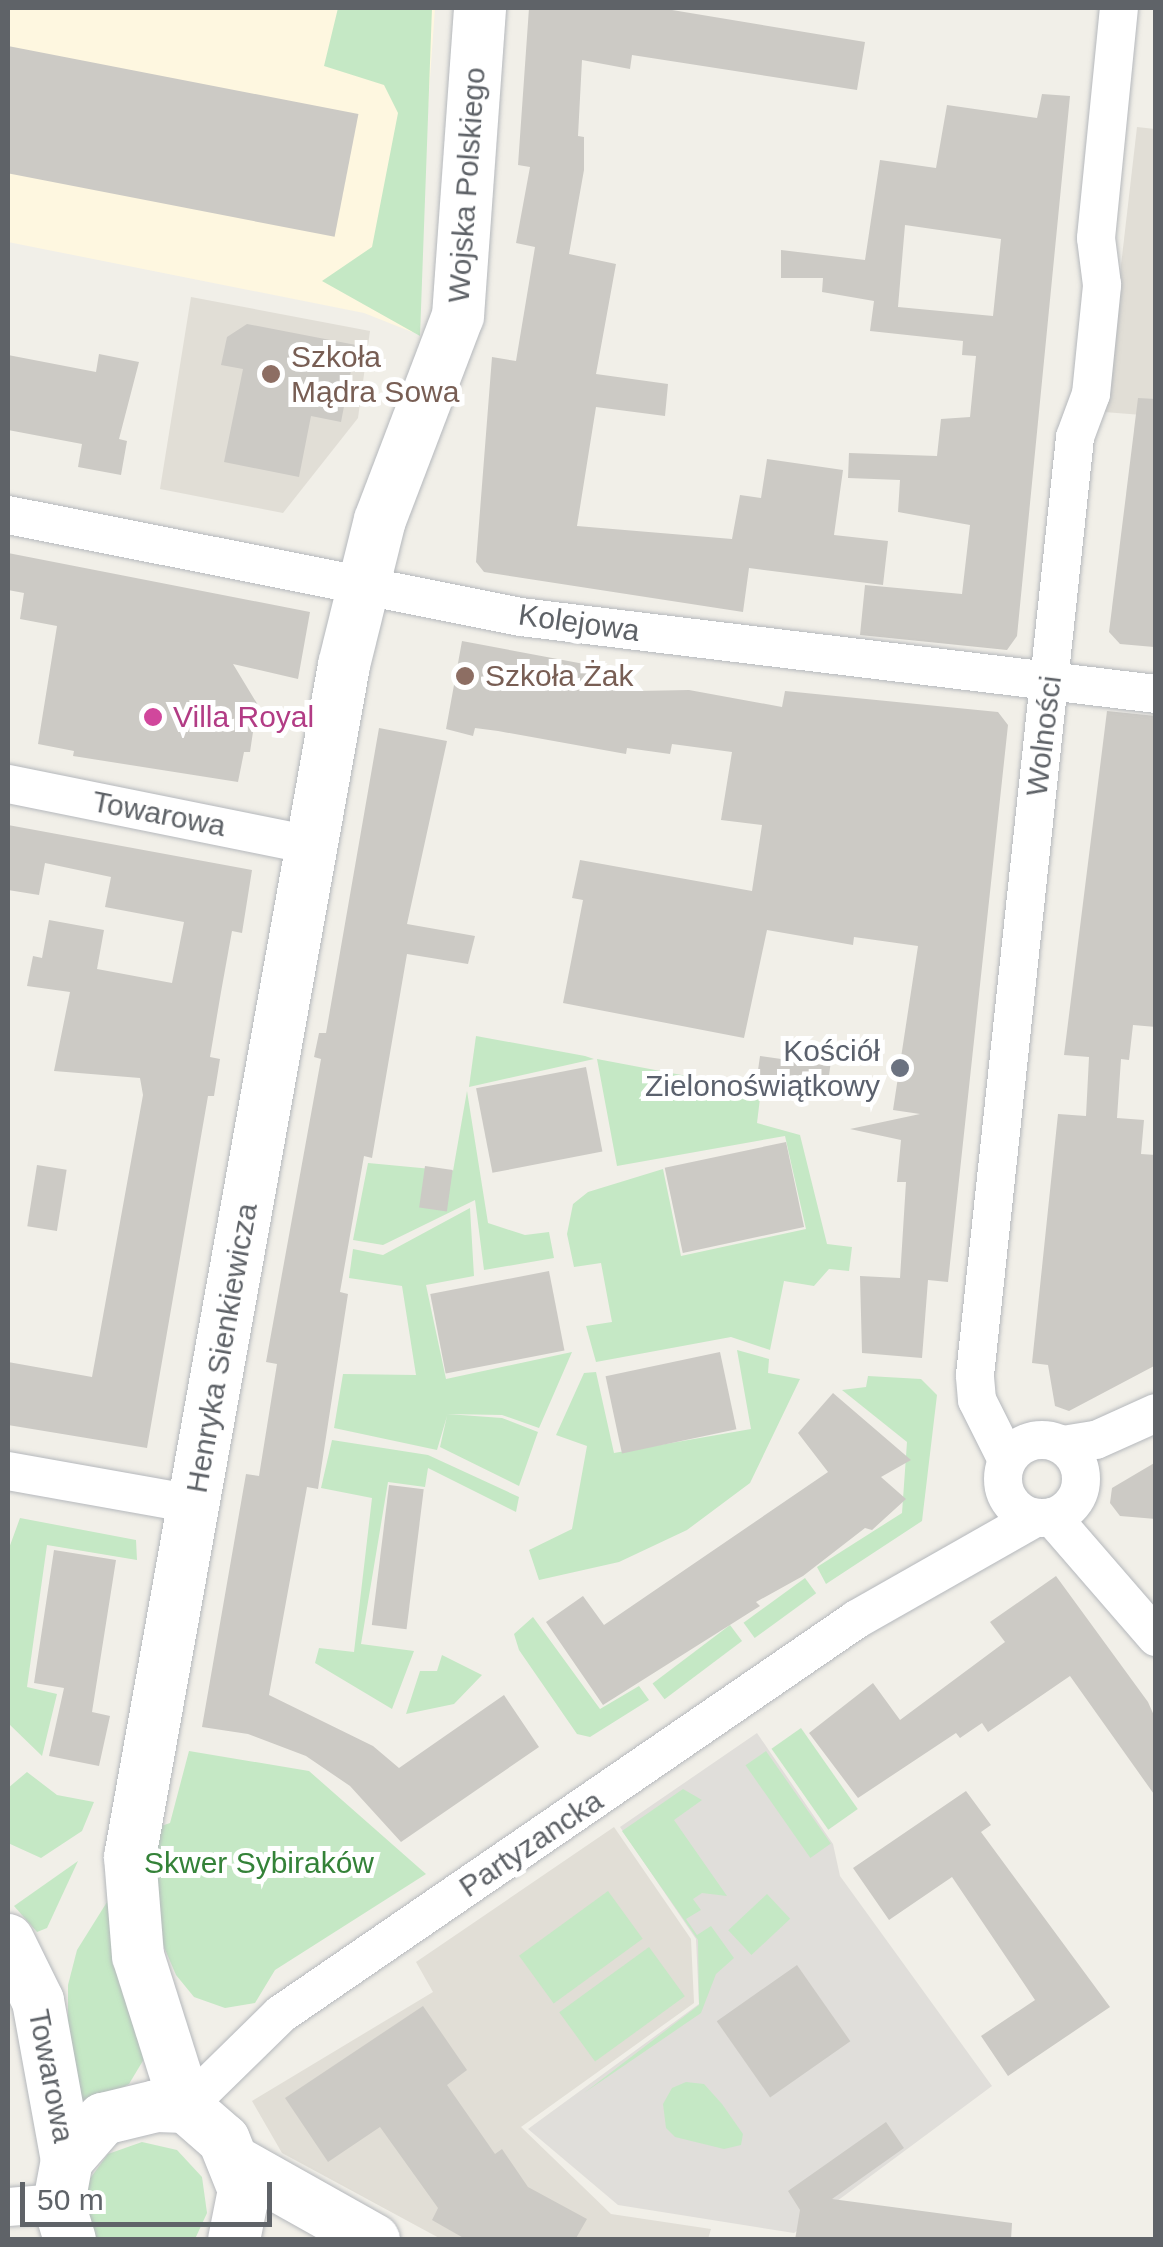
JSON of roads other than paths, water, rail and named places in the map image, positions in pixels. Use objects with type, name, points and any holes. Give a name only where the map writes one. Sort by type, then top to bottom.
[{"type":"main road","name":"Wojska Polskiego","points":[[361,585],[458,316],[480,8]]},
{"type":"main road","name":"Henryka Sienkiewicza","points":[[186,2108],[138,1956],[129,1879],[310,845],[361,585]]},
{"type":"main road","name":"Towarowa","points":[[8,1940],[38,2001],[65,2201]]},
{"type":"main road","points":[[65,2201],[103,2119],[128,2108],[186,2108],[224,2140],[237,2163],[244,2190],[234,2240]]},
{"type":"main road","points":[[237,2163],[374,2240]]},
{"type":"street","name":"Wolności","points":[[1005,1472],[974,1388],[1052,678],[1074,438],[1091,394],[1101,300],[1096,238],[1119,8]]},
{"type":"street","name":"Kolejowa","points":[[8,515],[521,616],[1052,678],[1156,694]]},
{"type":"street","name":"Towarowa","points":[[9,784],[310,845]]},
{"type":"street","points":[[1044,1517],[1156,1417]]},
{"type":"street","points":[[1156,1417],[1096,1440],[1063,1445],[1038,1439],[1005,1472],[1014,1506],[1044,1517],[1156,1637]]},
{"type":"street","points":[[1063,1445],[1099,1537],[1156,1628]]},
{"type":"street","points":[[8,1471],[194,1504]]},
{"type":"street","name":"Partyzancka","points":[[890,1598],[1005,1472]]},
{"type":"street","name":"Partyzancka","points":[[186,2108],[281,2014],[890,1598],[1044,1517]]},
{"type":"street","points":[[8,2207],[65,2201]]},
{"type":"place","name":"Szkoła Mądra Sowa","points":[[271,374]]},
{"type":"place","name":"Szkoła Żak","points":[[465,676]]},
{"type":"place","name":"Villa Royal","points":[[153,717]]},
{"type":"place","name":"Kościół Zielonoświątkowy","points":[[900,1068]]},
{"type":"park label","name":"Skwer Sybiraków","points":[[259,1863]]}]
